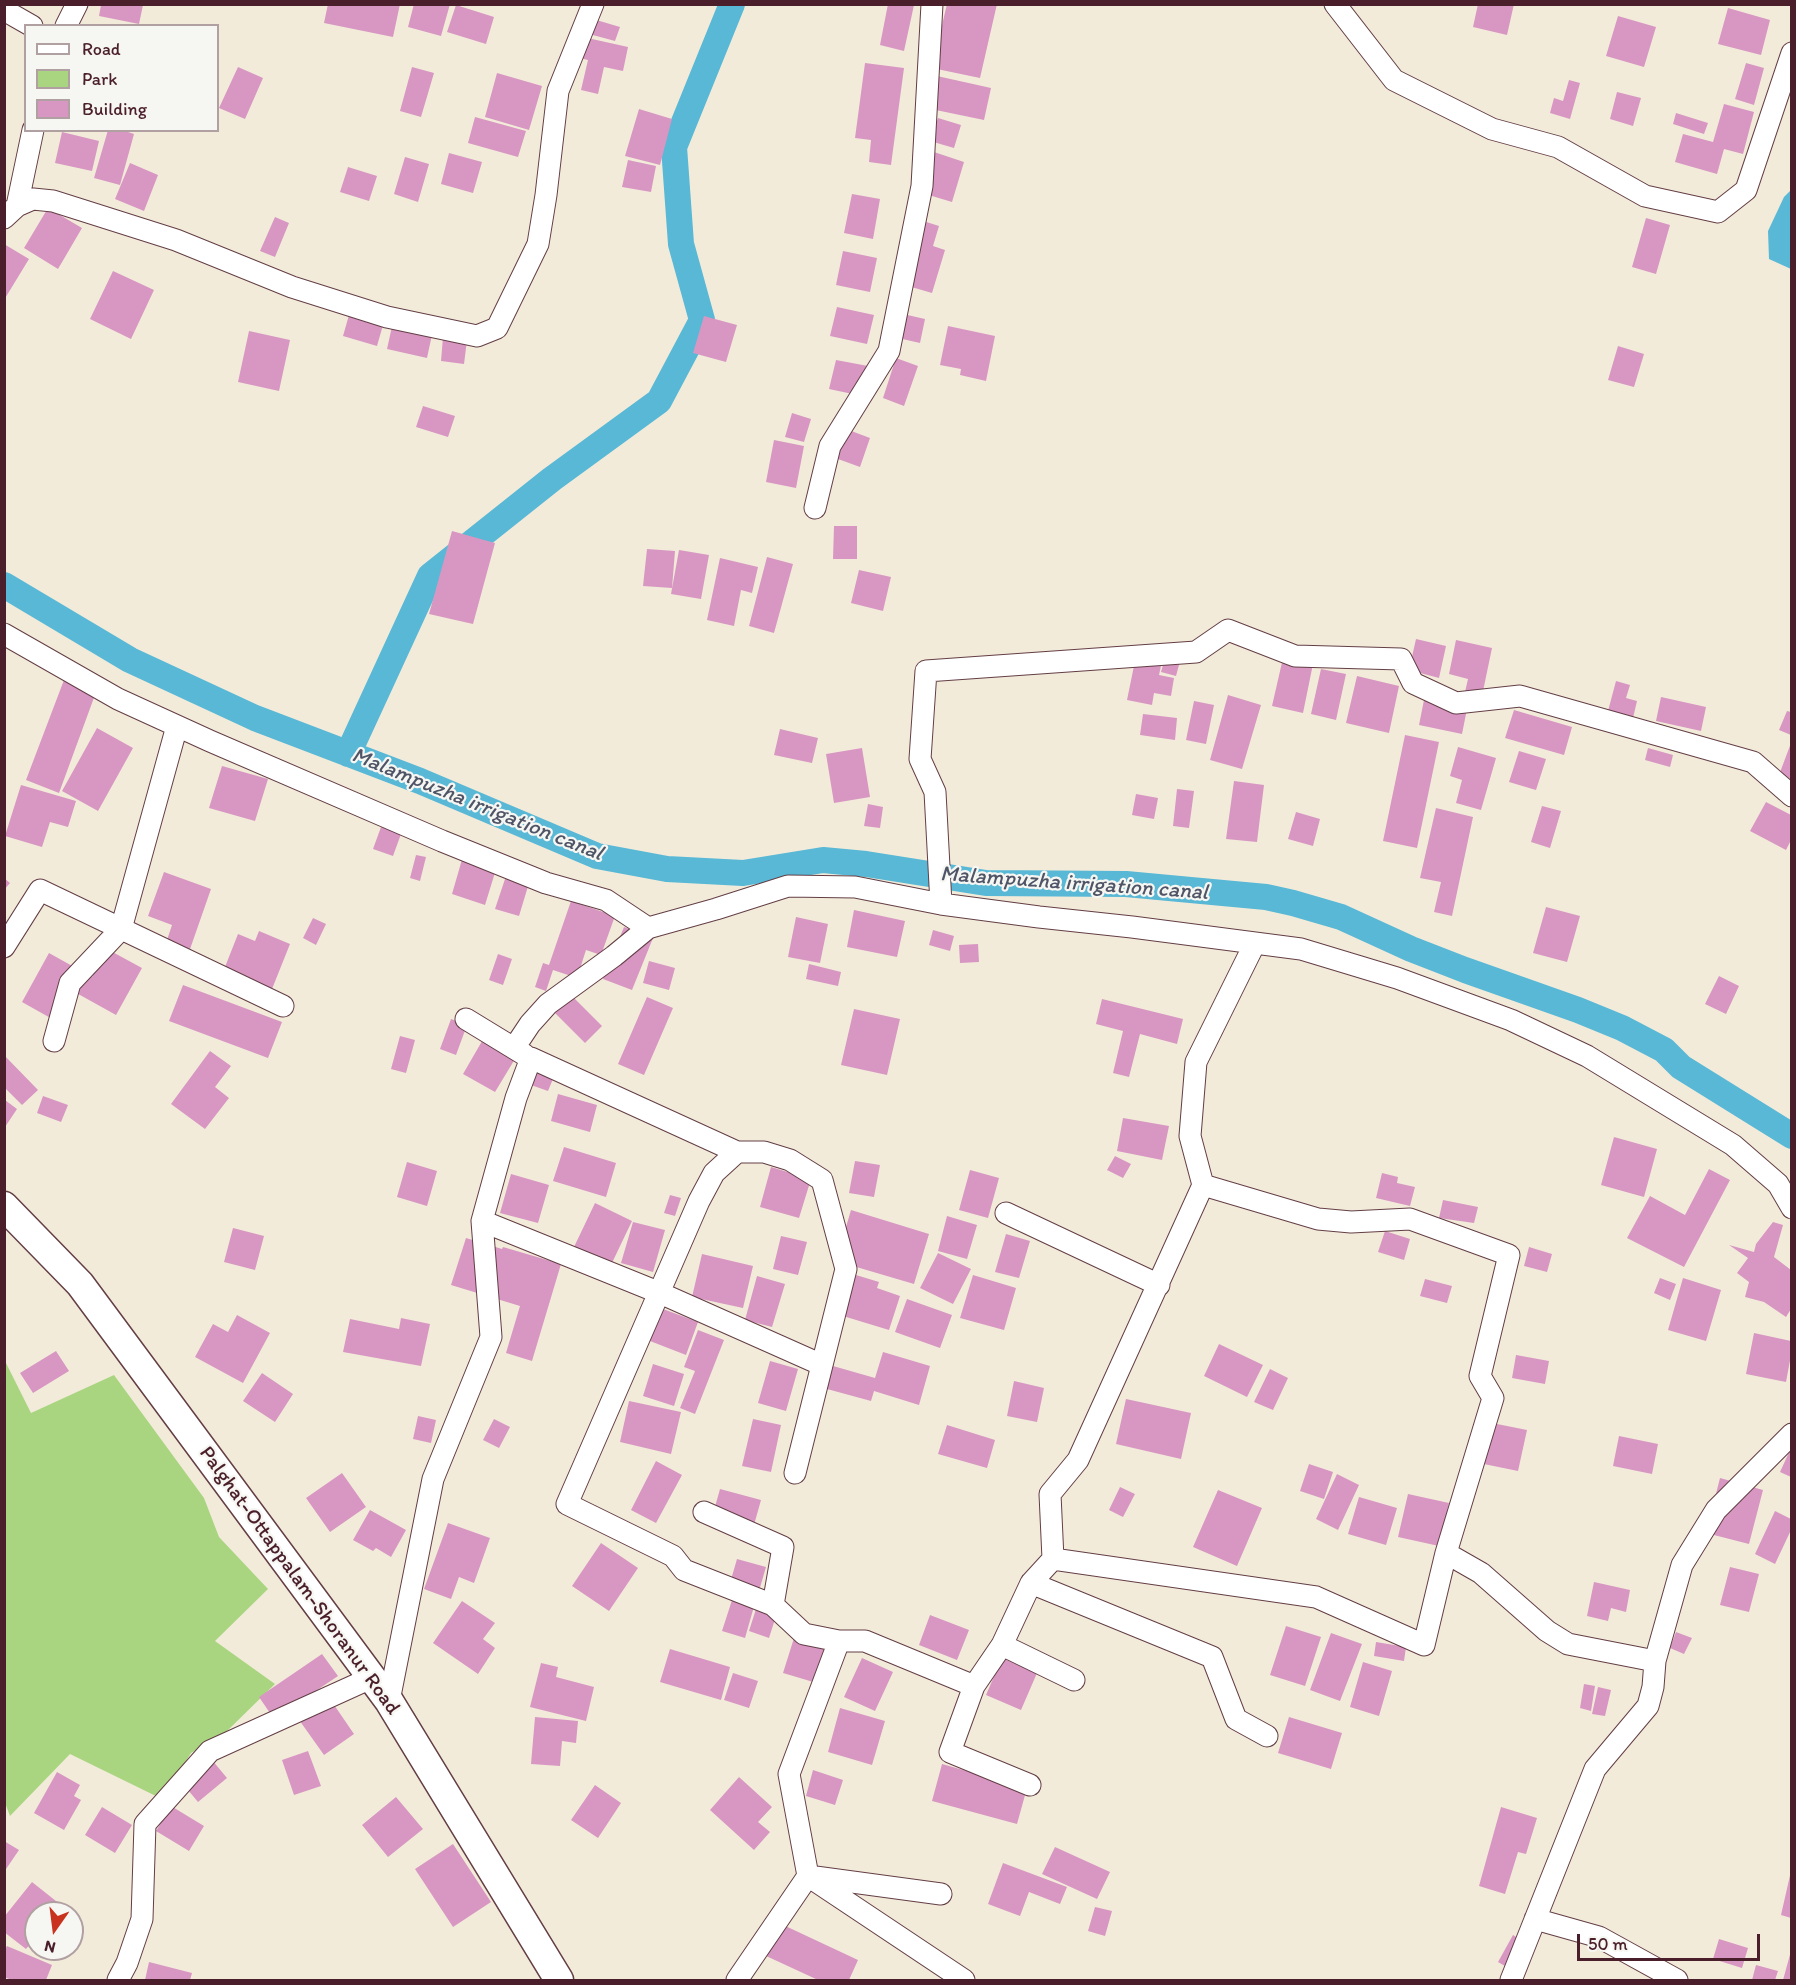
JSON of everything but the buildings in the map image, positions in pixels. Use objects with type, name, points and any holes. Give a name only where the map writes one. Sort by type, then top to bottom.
[{"type":"main road","name":"Palghat-Ottappalam-Shoranur Road","points":[[4,1206],[80,1284],[389,1701],[559,1980]]},
{"type":"street","points":[[67,24],[77,4]]},
{"type":"street","points":[[11,212],[33,199],[53,201],[176,240],[292,288],[387,317],[477,336],[497,328],[538,244],[558,91],[593,4]]},
{"type":"street","points":[[815,508],[830,446],[889,351],[922,186],[932,4]]},
{"type":"street","points":[[1335,4],[1394,80],[1492,129],[1558,147],[1645,196],[1718,212],[1746,190],[1791,53]]},
{"type":"street","points":[[4,10],[28,24]]},
{"type":"street","points":[[11,212],[32,132]]},
{"type":"street","points":[[941,904],[935,792],[920,759],[926,671],[1196,652],[1228,630],[1295,656],[1401,659],[1413,683],[1456,703],[1520,696],[1753,762],[1791,796]]},
{"type":"street","points":[[4,634],[118,699],[177,726],[453,846],[546,883],[606,900],[648,928]]},
{"type":"street","points":[[54,1041],[70,983],[121,929],[177,726]]},
{"type":"street","points":[[389,1701],[433,1479],[490,1337],[482,1221],[516,1098],[522,1053],[530,1024],[548,1004],[648,928],[788,886],[855,887],[941,904],[1300,949],[1397,978],[1511,1020],[1587,1056],[1733,1145],[1778,1184],[1791,1208]]},
{"type":"street","points":[[4,947],[40,890],[283,1006]]},
{"type":"street","points":[[1030,1785],[950,1752],[974,1686],[1002,1645],[1031,1583],[1053,1559],[1050,1494],[1078,1460],[1203,1185],[1190,1136],[1196,1062],[1255,943]]},
{"type":"street","points":[[466,1019],[522,1053],[737,1152],[764,1152],[790,1160],[822,1180],[846,1269],[795,1473]]},
{"type":"street","points":[[737,1152],[714,1173],[699,1201],[567,1504],[673,1556],[684,1570],[773,1605],[804,1634],[839,1641],[865,1641],[974,1686]]},
{"type":"street","points":[[1053,1559],[1316,1597],[1424,1645],[1446,1553],[1493,1398],[1480,1376],[1509,1255],[1410,1219],[1351,1222],[1318,1219],[1203,1185]]},
{"type":"street","points":[[1006,1213],[1159,1285]]},
{"type":"street","points":[[482,1221],[660,1293],[822,1365]]},
{"type":"street","points":[[1511,1980],[1595,1769],[1648,1706],[1653,1687],[1655,1661],[1682,1565],[1716,1510],[1791,1434]]},
{"type":"street","points":[[704,1512],[783,1547],[773,1605]]},
{"type":"street","points":[[1446,1553],[1481,1573],[1547,1631],[1568,1644],[1655,1661]]},
{"type":"street","points":[[1031,1583],[1212,1656],[1236,1719],[1267,1736]]},
{"type":"street","points":[[737,1980],[808,1876],[789,1774],[839,1641]]},
{"type":"street","points":[[1002,1645],[1074,1680]]},
{"type":"street","points":[[118,1980],[127,1963],[142,1919],[145,1824],[210,1750],[371,1678]]},
{"type":"street","points":[[808,1876],[941,1894]]},
{"type":"street","points":[[808,1876],[964,1980]]},
{"type":"street","points":[[1535,1919],[1599,1937],[1677,1980]]},
{"type":"green space","points":[[4,1359],[31,1413],[114,1375],[204,1498],[219,1537],[268,1589],[215,1641],[275,1684],[225,1733],[191,1753],[162,1799],[70,1754],[10,1816],[4,1800]]},
{"type":"water","points":[[1791,190],[1791,269],[1769,259],[1768,231],[1784,197]]},
{"type":"waterway","points":[[348,754],[430,576],[552,479],[659,401],[702,320],[681,244],[674,147],[732,4]]},
{"type":"waterway","name":"Malampuzha irrigation canal","points":[[4,585],[130,660],[255,718],[420,781],[597,856],[667,869],[743,873],[823,860],[866,864],[986,883],[1126,884],[1266,897],[1293,903],[1341,917],[1411,949],[1622,1028],[1664,1050],[1681,1067],[1792,1136]]}]
